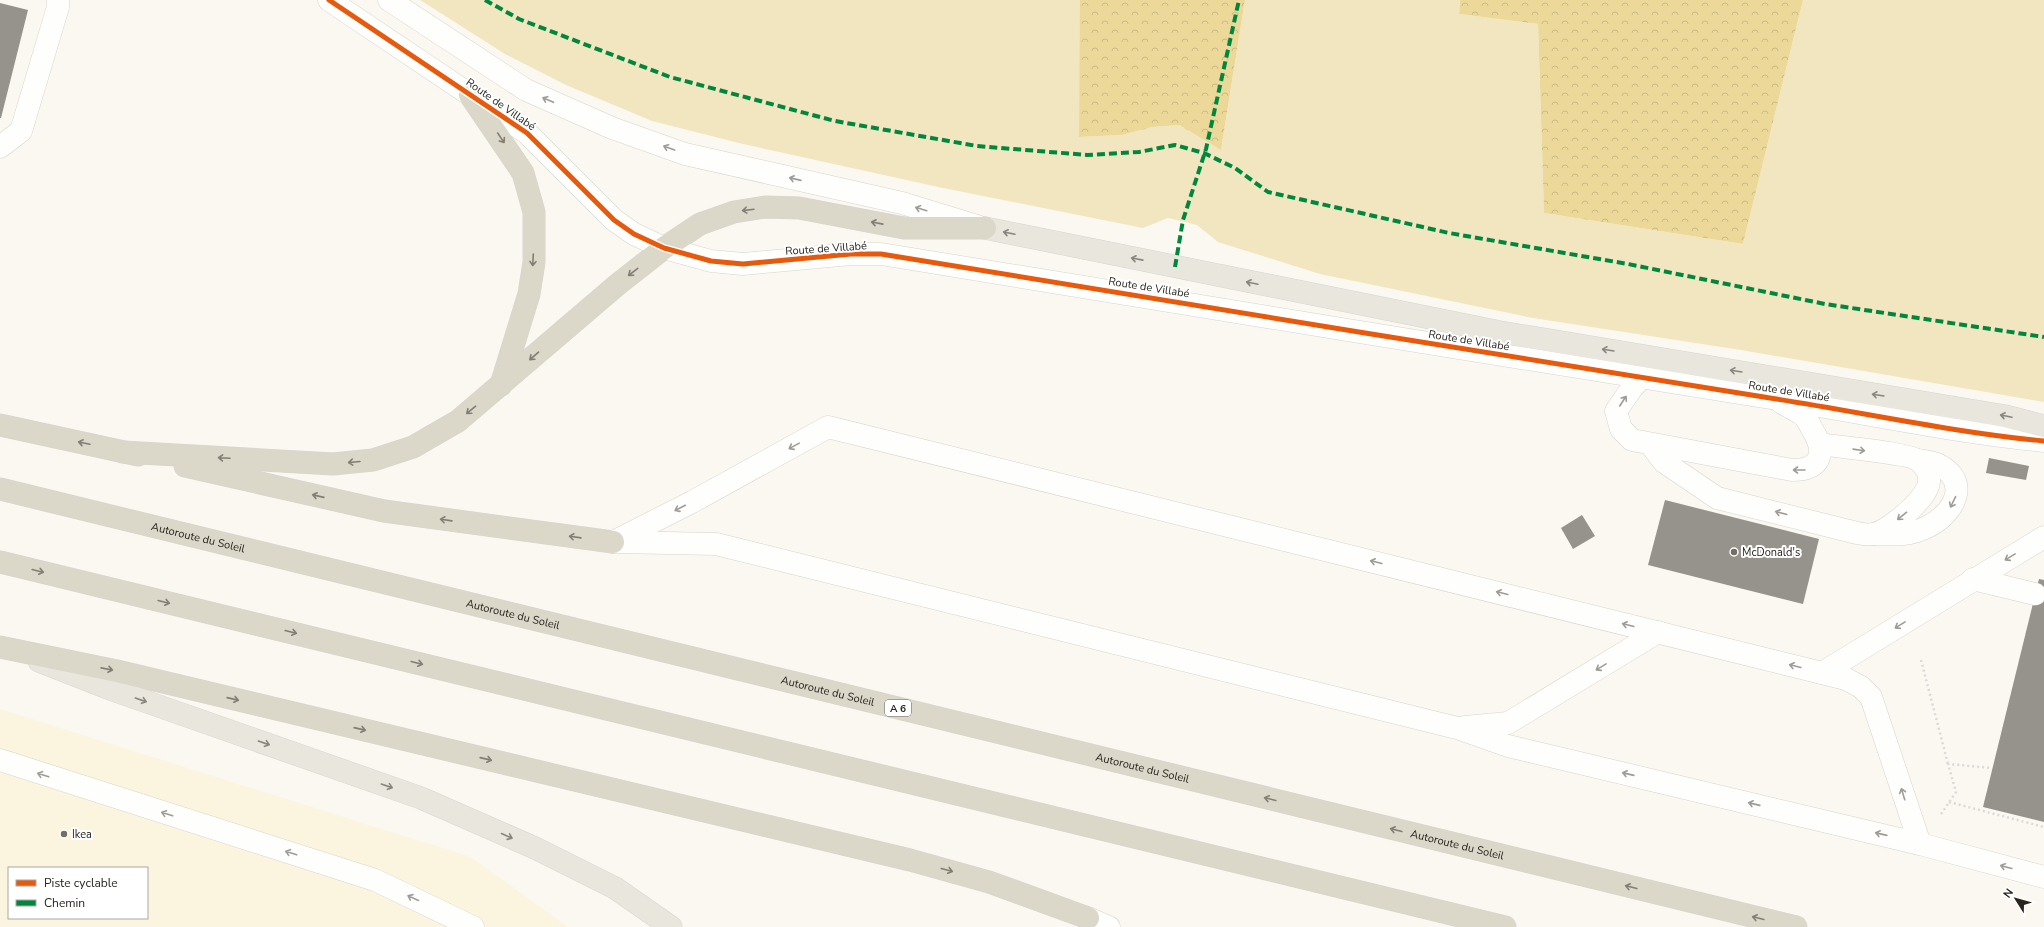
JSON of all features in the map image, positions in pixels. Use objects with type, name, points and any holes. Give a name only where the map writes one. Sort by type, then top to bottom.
[{"type":"highway","points":[[470,95],[523,173],[534,212],[534,262],[529,294],[500,385]]},
{"type":"highway","points":[[123,452],[333,464],[372,460],[413,447],[458,421],[617,285],[664,248],[700,224],[734,212],[766,207],[799,208],[904,228],[985,228]]},
{"type":"highway","points":[[0,426],[384,511],[614,542]]},
{"type":"highway","name":"Autoroute du Soleil","points":[[0,489],[1796,927]]},
{"type":"highway","points":[[0,562],[1506,927]]},
{"type":"highway","points":[[7,649],[117,671],[910,860],[989,882],[1091,922]]},
{"type":"main road","name":"Route de Villabé","points":[[985,228],[1500,332],[2005,416],[2044,426]]},
{"type":"main road","points":[[7,649],[114,690],[421,798],[535,848],[615,888],[671,927]]},
{"type":"street","points":[[0,147],[21,131],[58,7],[58,0]]},
{"type":"street","name":"Route de Villabé","points":[[329,0],[527,133],[614,220],[634,234],[664,248],[711,261],[743,264],[851,254],[881,254],[1641,378],[1775,398],[2000,437],[2044,441]]},
{"type":"street","name":"Route de Villabé","points":[[389,0],[526,90],[612,128],[685,154],[902,202],[985,228]]},
{"type":"street","points":[[1641,378],[1616,410],[1621,429],[1627,436],[1638,442],[1651,445],[1792,470],[1806,470],[1815,464],[1820,455],[1820,444],[1804,416],[1775,398]]},
{"type":"street","points":[[614,542],[692,502],[828,427],[1846,679],[1861,687],[1872,697],[1920,844]]},
{"type":"street","points":[[1651,445],[1664,462],[1717,498],[1857,533],[1903,535],[1928,527],[1945,514],[1955,503],[1958,490],[1953,477],[1939,465],[1901,455],[1820,444]]},
{"type":"street","points":[[1873,534],[1899,519],[1924,495],[1929,483],[1928,472],[1918,460]]},
{"type":"street","points":[[1822,673],[1973,579],[2044,537]]},
{"type":"street","points":[[614,542],[716,544],[1457,728],[1508,746],[1920,844],[2044,877]]},
{"type":"street","points":[[1973,579],[2035,594]]},
{"type":"street","points":[[1457,728],[1508,723],[1658,632]]},
{"type":"street","points":[[0,760],[375,880],[443,920],[473,927]]},
{"type":"street","points":[[1091,922],[1110,927]]},
{"type":"path","points":[[1921,660],[1956,792],[1940,814]]},
{"type":"path","points":[[1948,764],[1992,768]]},
{"type":"path","points":[[1949,802],[2044,827]]},
{"type":"shaded area","points":[[420,0],[1080,0],[1080,137],[1122,135],[1153,127],[1179,125],[1221,150],[1245,0],[1460,0],[1459,14],[1538,24],[1544,213],[1743,244],[1803,0],[2044,0],[2044,402],[1741,350],[1533,318],[1320,274],[1218,242],[1197,225],[1168,218],[1143,228],[943,188],[743,144],[652,121],[566,85],[505,54]]},
{"type":"shaded area","points":[[0,709],[471,857],[568,927],[0,927]]},
{"type":"green space","points":[[1080,0],[1245,0],[1221,150],[1179,125],[1153,127],[1122,135],[1079,137]]},
{"type":"green space","points":[[1460,0],[1803,0],[1743,244],[1544,213],[1538,24],[1459,14]]},
{"type":"building","points":[[0,3],[28,10],[1,118],[0,118]]},
{"type":"building","points":[[1989,458],[2029,466],[2026,480],[1986,473]]},
{"type":"building","name":"McDonald's","points":[[1665,500],[1819,539],[1803,604],[1648,565]]},
{"type":"building","points":[[1582,515],[1595,536],[1573,549],[1561,528]]},
{"type":"building","points":[[2039,579],[2044,580],[2044,822],[1983,807]]},
{"type":"marked path","points":[[485,0],[519,19],[670,77],[835,121],[977,146],[1087,155],[1139,152],[1175,145],[1204,153],[1235,168],[1268,192],[1449,233],[1628,264],[1825,304],[2044,337]]},
{"type":"marked path","points":[[1175,267],[1183,220],[1206,149],[1239,0]]},
{"type":"cycle path","points":[[329,0],[527,133],[614,220],[634,234],[664,248],[711,261],[743,264],[851,254],[881,254],[1939,427],[2044,441]]},
{"type":"place","name":"McDonald's","points":[[1734,552]]},
{"type":"place","name":"Ikea","points":[[64,834]]}]
